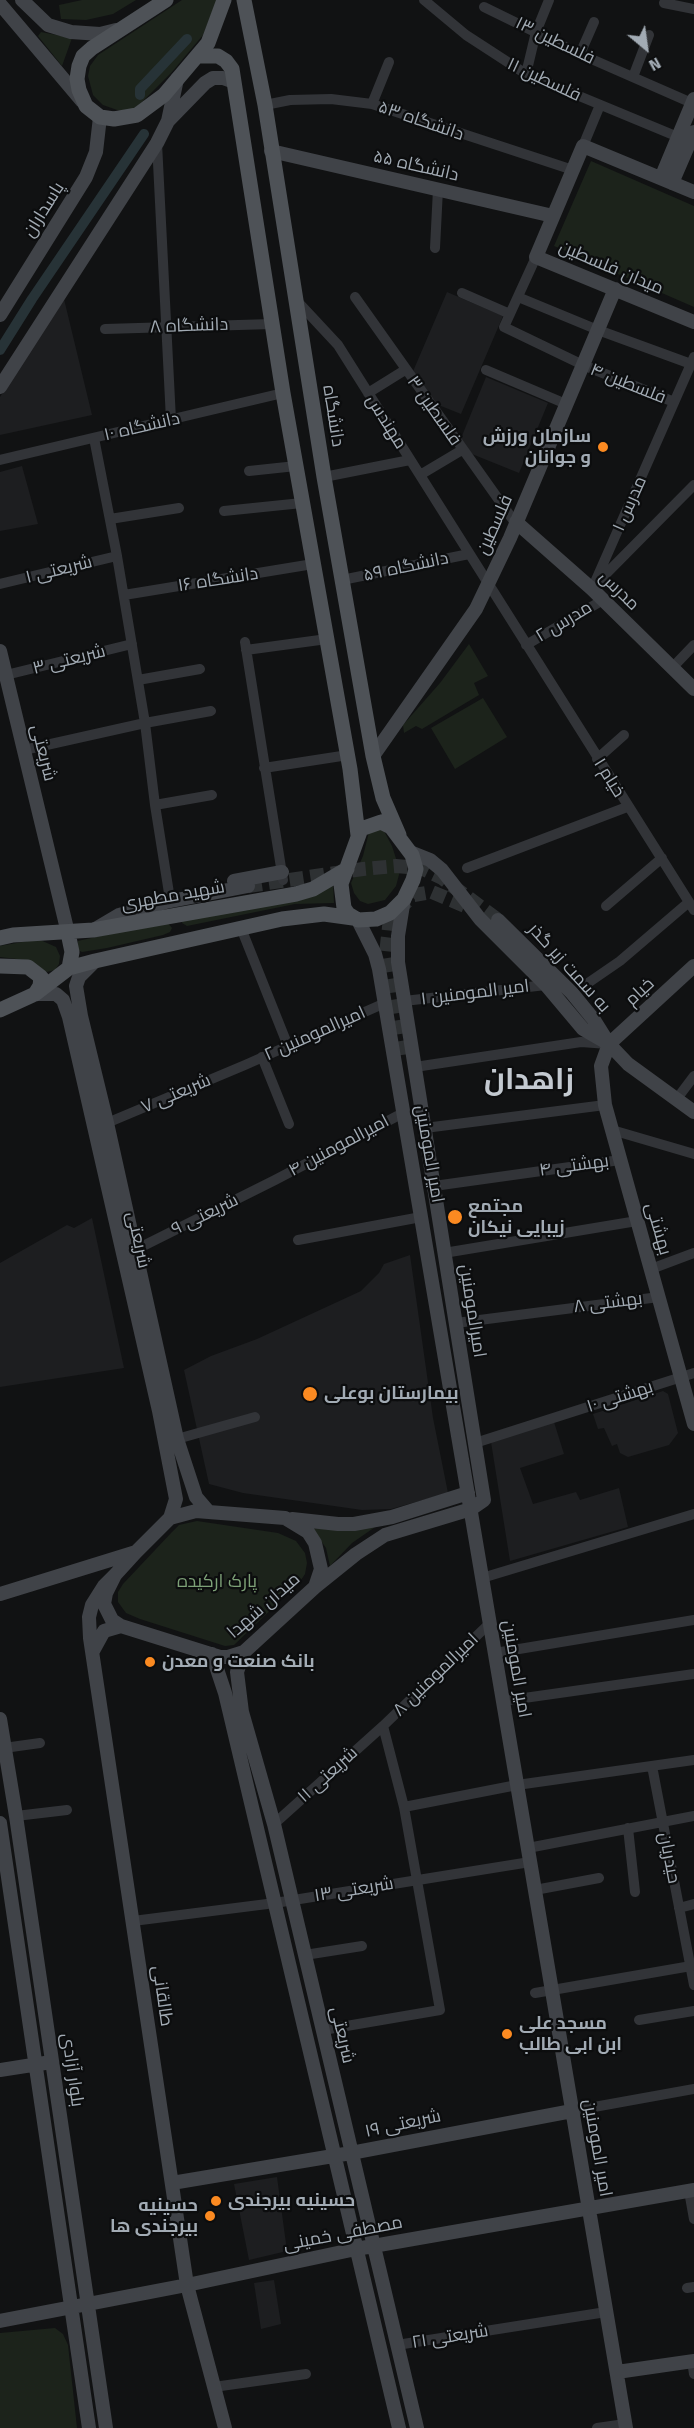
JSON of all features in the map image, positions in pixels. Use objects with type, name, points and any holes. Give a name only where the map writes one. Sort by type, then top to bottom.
[{"type":"main road","points":[[22,0],[48,25],[71,32],[100,34],[121,29]]},
{"type":"main road","points":[[86,106],[77,79],[83,56],[166,0]]},
{"type":"main road","points":[[0,4],[86,106],[100,117],[114,119],[137,115],[164,95],[198,56],[213,32],[224,0]]},
{"type":"main road","name":"دانشگاه","points":[[244,0],[264,105],[294,298],[373,756],[383,798],[399,835]]},
{"type":"main road","points":[[198,56],[207,54],[218,56],[232,69],[283,393],[348,755],[358,835]]},
{"type":"main road","points":[[0,387],[157,143],[168,121],[177,78]]},
{"type":"main road","points":[[168,121],[205,83],[213,78],[223,78],[234,82]]},
{"type":"main road","points":[[667,181],[689,139],[694,102]]},
{"type":"main road","name":"پاسداران","points":[[0,315],[86,177],[96,152],[100,117]]},
{"type":"main road","points":[[583,146],[694,192]]},
{"type":"main road","name":"میدان فلسطین","points":[[583,146],[536,257],[694,322]]},
{"type":"main road","name":"دانشگاه ۵۵","points":[[271,151],[553,216]]},
{"type":"main road","name":"فلسطین","points":[[373,756],[476,609],[516,523],[615,290]]},
{"type":"main road","name":"مدرس","points":[[516,523],[592,589],[694,689]]},
{"type":"main road","name":"شریعتی","points":[[0,651],[68,933]]},
{"type":"main road","points":[[0,1010],[35,994],[69,968],[95,961],[307,915],[324,914],[366,921],[384,916],[404,899],[414,880],[416,869],[410,852],[399,835],[391,827],[381,822],[361,829],[341,884],[342,899],[348,914],[355,919]]},
{"type":"main road","points":[[410,852],[430,860],[442,870],[480,919],[546,985],[583,1029],[609,1044],[631,1066],[694,1112]]},
{"type":"main road","name":"شهید مطهری","points":[[0,938],[33,933],[93,930],[296,894],[313,889],[346,868]]},
{"type":"main road","points":[[169,893],[282,876]]},
{"type":"main road","points":[[93,930],[119,915],[166,902],[248,886]]},
{"type":"main road","name":"امیرالمومنین","points":[[404,899],[398,948],[404,1001],[484,1500],[471,1509]]},
{"type":"main road","points":[[174,917],[180,942]]},
{"type":"main road","name":"امیر المومنین","points":[[355,919],[375,954],[385,1003],[626,2426]]},
{"type":"main road","name":"به سمت زیر گذر","points":[[498,920],[572,993],[594,1020],[609,1044]]},
{"type":"main road","points":[[68,933],[72,952],[69,968]]},
{"type":"main road","points":[[95,961],[79,977],[76,986],[101,1124],[135,1250],[177,1439],[196,1497],[208,1511]]},
{"type":"main road","points":[[0,966],[28,967],[36,971],[41,977],[40,986],[35,994]]},
{"type":"main road","name":"خیام","points":[[609,1044],[694,966]]},
{"type":"main road","name":"شریعتی","points":[[35,994],[56,994],[63,1000],[101,1124],[174,1486],[176,1499],[170,1518]]},
{"type":"main road","name":"بهشتی","points":[[609,1044],[601,1066],[605,1104],[659,1297],[687,1375],[694,1424]]},
{"type":"main road","points":[[402,1055],[420,1179],[419,1202]]},
{"type":"main road","points":[[285,1518],[354,1524],[392,1517],[468,1493]]},
{"type":"main road","points":[[315,1587],[385,1534],[471,1509]]},
{"type":"main road","name":"میدان شهدا","points":[[121,1626],[228,1657],[244,1652],[315,1587],[321,1569],[315,1543],[308,1532],[285,1518],[208,1511],[187,1512],[170,1518]]},
{"type":"main road","points":[[121,1626],[107,1613],[104,1604],[106,1593],[116,1575],[170,1518]]},
{"type":"main road","points":[[0,1594],[136,1552]]},
{"type":"main road","name":"طالقانی","points":[[116,1575],[104,1586],[92,1605],[89,1627],[187,2285],[225,2428]]},
{"type":"main road","points":[[93,1651],[104,1631],[121,1626]]},
{"type":"main road","name":"شریعتی","points":[[244,1652],[231,1691],[275,1904],[399,2428]]},
{"type":"main road","name":"شریعتی","points":[[212,1654],[231,1691],[274,1824],[417,2428]]},
{"type":"main road","name":"بلوار آزادی","points":[[0,1719],[106,2428]]},
{"type":"main road","name":"بلوار آزادی","points":[[0,1822],[89,2428]]},
{"type":"main road","points":[[0,2070],[53,2062]]},
{"type":"main road","name":"شریعتی ۱۹","points":[[172,2183],[351,2153],[572,2111]]},
{"type":"main road","name":"مصطفی خمینی","points":[[0,2321],[187,2285],[356,2248],[692,2190]]},
{"type":"main road","points":[[617,2372],[693,2365]]},
{"type":"street","name":"فلسطین ۱۱","points":[[424,0],[465,35],[526,74],[689,139]]},
{"type":"street","points":[[526,74],[536,32],[549,0]]},
{"type":"street","points":[[664,3],[694,9]]},
{"type":"street","name":"فلسطین ۱۳","points":[[484,7],[580,54],[694,102]]},
{"type":"street","points":[[580,54],[594,22]]},
{"type":"street","points":[[633,77],[649,35]]},
{"type":"street","points":[[372,104],[389,62]]},
{"type":"street","name":"دانشگاه ۵۳","points":[[264,105],[290,100],[331,99],[372,104],[573,170]]},
{"type":"street","points":[[583,146],[600,105]]},
{"type":"street","points":[[157,143],[171,420]]},
{"type":"street","points":[[435,248],[438,189]]},
{"type":"street","points":[[462,293],[510,314],[536,257]]},
{"type":"street","name":"فلسطین ۳","points":[[355,297],[516,523]]},
{"type":"street","points":[[518,297],[598,330],[693,361]]},
{"type":"street","name":"مهندس","points":[[294,298],[331,335],[489,582]]},
{"type":"street","name":"فلسطین ۴","points":[[510,314],[504,327],[583,365],[674,402]]},
{"type":"street","name":"دانشگاه ۸","points":[[105,329],[272,324]]},
{"type":"street","name":"مدرس ۱","points":[[592,589],[693,361]]},
{"type":"street","points":[[368,393],[405,370]]},
{"type":"street","points":[[486,370],[566,404]]},
{"type":"street","name":"دانشگاه ۱۰","points":[[0,460],[283,393]]},
{"type":"street","points":[[94,438],[124,595],[169,893]]},
{"type":"street","points":[[420,475],[462,450]]},
{"type":"street","points":[[324,477],[410,460]]},
{"type":"street","points":[[249,471],[296,466]]},
{"type":"street","points":[[592,589],[694,485]]},
{"type":"street","points":[[224,511],[302,503]]},
{"type":"street","points":[[110,519],[179,508]]},
{"type":"street","name":"دانشگاه ۵۹","points":[[342,580],[470,554]]},
{"type":"street","name":"شریعتی ۱","points":[[0,584],[117,556]]},
{"type":"street","name":"دانشگاه ۱۶","points":[[124,595],[313,564]]},
{"type":"street","name":"خیام ۱","points":[[489,582],[597,759],[691,906]]},
{"type":"street","name":"مدرس ۲","points":[[526,645],[603,600]]},
{"type":"street","points":[[282,876],[246,646],[327,639]]},
{"type":"street","name":"شریعتی ۳","points":[[6,675],[132,644]]},
{"type":"street","points":[[672,668],[694,645]]},
{"type":"street","points":[[138,680],[200,669]]},
{"type":"street","points":[[24,750],[211,711]]},
{"type":"street","points":[[597,759],[624,735]]},
{"type":"street","points":[[264,768],[348,755]]},
{"type":"street","points":[[155,805],[212,795]]},
{"type":"street","points":[[467,868],[627,807]]},
{"type":"street","points":[[606,906],[662,858]]},
{"type":"street","points":[[588,983],[691,906]]},
{"type":"street","points":[[241,928],[288,1046]]},
{"type":"street","name":"امیر المومنین ۱","points":[[404,1001],[546,985]]},
{"type":"street","name":"امیرالمومنین ۲","points":[[245,1065],[385,1003]]},
{"type":"street","points":[[415,1067],[581,1042],[609,1044]]},
{"type":"street","points":[[262,1058],[289,1124]]},
{"type":"street","name":"شریعتی ۷","points":[[101,1124],[245,1065]]},
{"type":"street","points":[[676,1100],[694,1076]]},
{"type":"street","points":[[424,1128],[605,1104]]},
{"type":"street","name":"امیرالمومنین ۴","points":[[275,1180],[404,1113]]},
{"type":"street","points":[[612,1131],[694,1154]]},
{"type":"street","name":"بهشتی ۴","points":[[434,1186],[620,1160]]},
{"type":"street","name":"شریعتی ۹","points":[[135,1250],[275,1180]]},
{"type":"street","points":[[298,1240],[421,1217]]},
{"type":"street","points":[[444,1253],[637,1221]]},
{"type":"street","points":[[651,1269],[694,1253]]},
{"type":"street","name":"بهشتی ۸","points":[[456,1323],[659,1297]]},
{"type":"street","name":"بهشتی ۱۰","points":[[475,1443],[687,1375]]},
{"type":"street","points":[[177,1439],[255,1418]]},
{"type":"street","points":[[482,1578],[694,1514]]},
{"type":"street","points":[[495,1653],[694,1620]]},
{"type":"street","name":"امیرالمومنین ۸","points":[[383,1726],[490,1623]]},
{"type":"street","points":[[503,1701],[694,1674]]},
{"type":"street","points":[[323,2030],[440,2010],[404,1807],[383,1726]]},
{"type":"street","name":"شریعتی ۱۱","points":[[274,1824],[383,1726]]},
{"type":"street","points":[[4,1748],[40,1743]]},
{"type":"street","points":[[404,1807],[517,1785],[694,1760]]},
{"type":"street","name":"حیدریان","points":[[652,1766],[694,1985]]},
{"type":"street","points":[[16,1816],[67,1810]]},
{"type":"street","name":"شریعتی ۱۳","points":[[133,1920],[275,1904],[417,1880],[529,1855],[628,1828],[694,1816]]},
{"type":"street","points":[[628,1828],[635,1892]]},
{"type":"street","points":[[535,1890],[598,1878]]},
{"type":"street","points":[[679,1908],[694,1904]]},
{"type":"street","points":[[305,1955],[362,1946]]},
{"type":"street","points":[[535,1993],[691,1966]]},
{"type":"street","points":[[639,2020],[694,2011]]},
{"type":"street","points":[[572,2111],[694,2089]]},
{"type":"street","points":[[692,2190],[694,2219]]},
{"type":"street","name":"شریعتی ۲۱","points":[[397,2345],[606,2312]]},
{"type":"street","points":[[214,2387],[306,2374]]},
{"type":"street","points":[[597,2428],[626,2426]]},
{"type":"shaded area","points":[[447,292],[503,316],[461,414],[436,404],[411,376]]},
{"type":"shaded area","points":[[64,299],[92,415],[0,435],[0,397]]},
{"type":"shaded area","points":[[486,377],[548,403],[519,473],[457,448]]},
{"type":"shaded area","points":[[22,466],[38,524],[0,531],[0,472]]},
{"type":"shaded area","points":[[92,1218],[124,1368],[0,1387],[0,1263],[67,1225],[74,1228]]},
{"type":"shaded area","name":"بیمارستان بوعلی","points":[[410,1255],[433,1418],[448,1493],[391,1509],[362,1510],[243,1493],[209,1484],[184,1370],[361,1291],[379,1273],[384,1264]]},
{"type":"shaded area","points":[[663,1391],[668,1394],[678,1433],[669,1445],[628,1457],[620,1453],[617,1444],[612,1446],[604,1428],[598,1429],[593,1414]]},
{"type":"shaded area","points":[[554,1422],[564,1454],[520,1468],[533,1504],[576,1492],[580,1500],[619,1488],[628,1527],[510,1561],[491,1442]]},
{"type":"shaded area","points":[[277,2177],[287,2251],[249,2260],[234,2184]]},
{"type":"shaded area","points":[[274,2280],[281,2324],[261,2329],[254,2283]]},
{"type":"green space","points":[[82,0],[136,0],[113,14],[86,20],[61,19],[59,5]]},
{"type":"green space","points":[[182,0],[217,0],[203,35],[172,72],[132,110],[120,111],[103,105],[93,95],[88,76],[90,66],[98,55]]},
{"type":"green space","points":[[41,32],[72,38],[62,66],[38,36]]},
{"type":"green space","points":[[591,161],[694,206],[694,307],[554,246]]},
{"type":"green space","points":[[469,644],[488,676],[474,683],[479,695],[422,729],[416,726],[404,733],[403,725],[440,683]]},
{"type":"green space","points":[[483,698],[507,737],[455,769],[431,728]]},
{"type":"green space","points":[[378,826],[384,831],[392,846],[400,871],[396,886],[385,900],[368,904],[360,901],[351,883],[363,856],[369,832]]},
{"type":"green space","points":[[333,882],[334,903],[295,904],[187,926],[182,923],[183,919]]},
{"type":"green space","points":[[167,922],[172,928],[170,932],[163,935],[107,948],[82,952],[78,950],[78,941]]},
{"type":"green space","points":[[38,939],[56,947],[60,956],[55,970],[47,972],[25,960],[0,957],[0,946]]},
{"type":"green space","name":"پارک ارکیده","points":[[197,1521],[278,1533],[296,1541],[305,1553],[307,1563],[305,1574],[299,1583],[234,1645],[225,1646],[140,1619],[126,1613],[118,1602],[118,1592],[123,1584],[172,1532],[179,1525]]},
{"type":"green space","points":[[378,1525],[352,1543],[330,1566],[326,1548],[312,1528],[350,1531]]},
{"type":"green space","points":[[55,2328],[63,2334],[68,2345],[77,2428],[0,2428],[0,2333]]},
{"type":"waterway","points":[[140,95],[140,89],[187,39]]},
{"type":"waterway","points":[[0,350],[144,134]]},
{"type":"tunnel","points":[[248,886],[363,869],[396,866],[421,868],[442,878],[498,920]]},
{"type":"tunnel","points":[[402,1055],[386,954],[389,927],[399,909],[414,895],[432,892],[477,911]]},
{"type":"place","name":"سازمان ورزش و جوانان","points":[[603,447]]},
{"type":"place","name":"مجتمع زیبایی نیکان","points":[[455,1217]]},
{"type":"place","name":"بیمارستان بوعلی","points":[[310,1394]]},
{"type":"place","name":"بانک صنعت و معدن","points":[[150,1662]]},
{"type":"place","name":"مسجد علی ابن ابی طالب","points":[[507,2034]]},
{"type":"place","name":"حسینیه بیرجندی","points":[[216,2201]]},
{"type":"place","name":"حسینیه بیرجندی ها","points":[[210,2216]]},
{"type":"district","name":"زاهدان","points":[[529,1081]]}]
